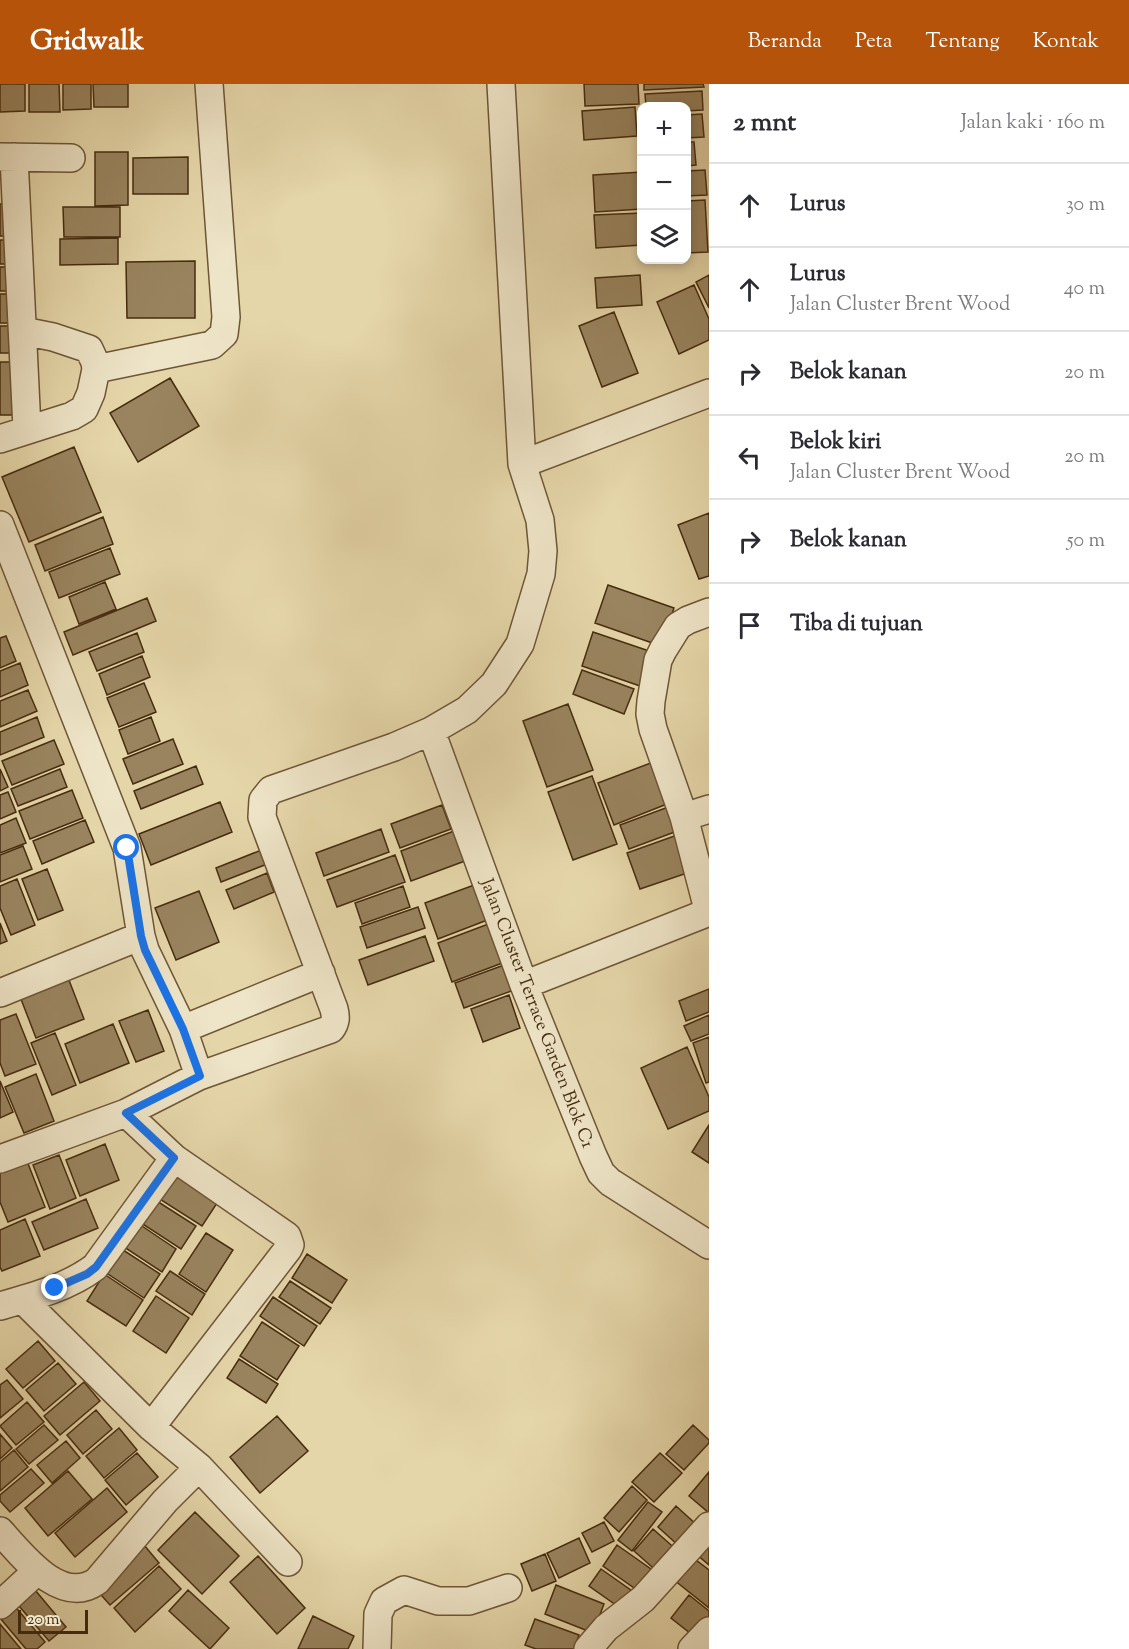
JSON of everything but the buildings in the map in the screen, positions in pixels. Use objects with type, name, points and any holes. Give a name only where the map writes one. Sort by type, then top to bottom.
[{"type":"street","points":[[96,369],[212,345],[224,334],[226,318],[208,84]]},
{"type":"street","points":[[0,1159],[126,1113],[200,1076],[331,1029],[336,1016],[262,817],[262,800],[271,790],[394,747],[432,731],[467,710],[494,684],[520,644],[541,574],[543,551],[540,520],[522,464],[501,84]]},
{"type":"street","points":[[27,429],[22,331],[7,157],[71,158]]},
{"type":"street","points":[[0,439],[72,416],[84,409],[91,393],[96,369],[89,349],[84,346],[22,331]]},
{"type":"street","points":[[522,464],[709,393]]},
{"type":"street","points":[[0,525],[8,567],[127,848],[145,950],[183,1029],[200,1076]]},
{"type":"street","points":[[525,985],[709,913],[697,813],[653,729],[651,701],[658,660],[678,626],[709,612]]},
{"type":"street","name":"Jalan Cluster Terrace Garden Blok C1","points":[[432,731],[525,985],[601,1173],[610,1182],[709,1245]]},
{"type":"street","points":[[0,993],[141,936]]},
{"type":"street","points":[[183,1029],[321,973]]},
{"type":"street","points":[[126,1113],[174,1158],[290,1241],[288,1250],[151,1427]]},
{"type":"street","points":[[174,1158],[96,1267],[87,1274],[55,1288],[11,1303],[199,1467],[288,1562]]},
{"type":"street","points":[[0,1531],[37,1571],[67,1588],[79,1589],[98,1581],[165,1501],[199,1467]]},
{"type":"street","points":[[588,1649],[606,1628],[643,1599],[709,1526]]},
{"type":"street","points":[[0,1605],[37,1571]]},
{"type":"street","points":[[377,1649],[378,1614],[384,1600],[404,1590],[438,1601],[468,1601],[508,1588]]},
{"type":"street","points":[[692,1649],[709,1631]]},
{"type":"route","points":[[55,1288],[87,1274],[96,1267],[174,1158],[126,1113],[200,1076],[183,1029],[145,950],[127,848]]}]
